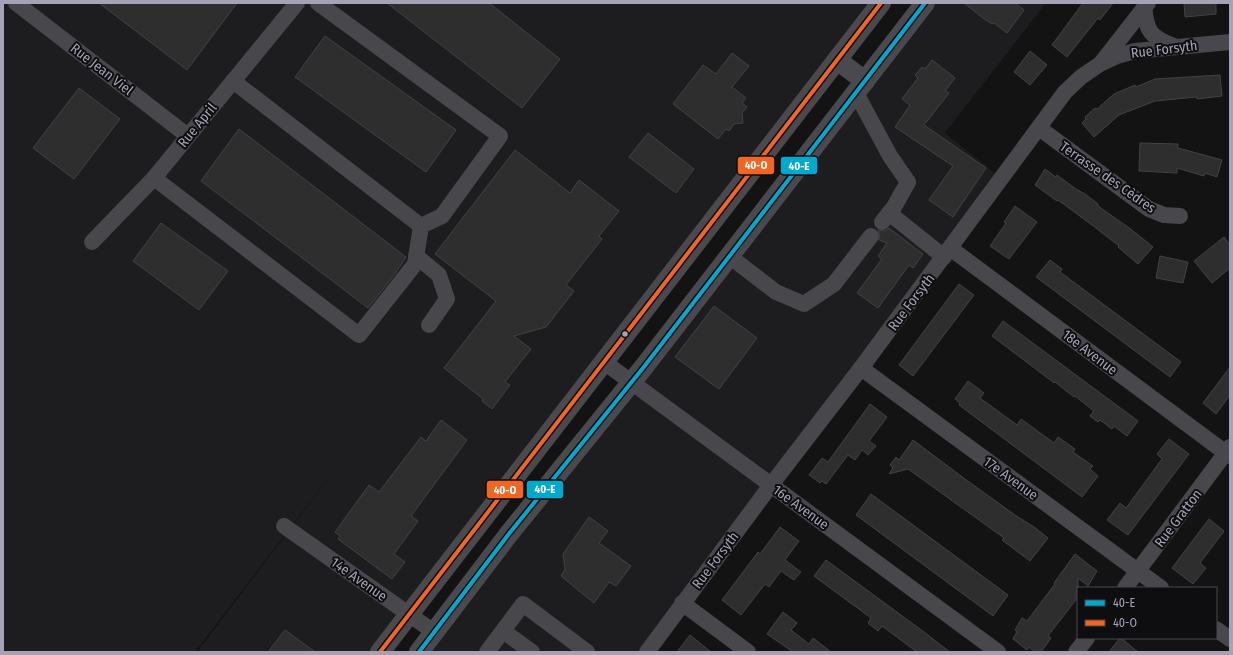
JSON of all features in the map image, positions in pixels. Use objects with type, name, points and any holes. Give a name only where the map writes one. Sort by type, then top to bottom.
[{"type":"main road","points":[[380,652],[881,3]]},
{"type":"main road","points":[[419,652],[508,535],[632,382],[925,3]]},
{"type":"main road","points":[[837,60],[860,87]]},
{"type":"main road","points":[[542,443],[567,462]]},
{"type":"main road","points":[[485,517],[508,535]]},
{"type":"street","name":"Rue Jean Viel","points":[[16,3],[188,136]]},
{"type":"street","name":"Rue April","points":[[92,242],[154,178],[298,3]]},
{"type":"street","points":[[318,3],[500,136],[442,216],[421,226]]},
{"type":"street","points":[[1146,5],[1146,24],[1152,34],[1160,41],[1176,47]]},
{"type":"street","points":[[1100,64],[1146,5]]},
{"type":"street","name":"Rue Forsyth","points":[[647,652],[682,603],[947,253],[1065,92],[1081,77],[1100,64],[1117,56],[1135,51],[1230,42]]},
{"type":"street","points":[[233,81],[421,226]]},
{"type":"street","name":"18e Avenue","points":[[860,87],[890,156],[908,182],[886,217],[947,253],[1229,452]]},
{"type":"street","name":"Terrasse des Cèdres","points":[[1039,128],[1149,209],[1164,215],[1180,216]]},
{"type":"street","points":[[154,178],[359,335],[415,264],[421,226]]},
{"type":"street","points":[[729,256],[776,292],[804,304],[834,284],[871,236]]},
{"type":"street","points":[[416,256],[439,275],[447,299],[429,325]]},
{"type":"street","name":"16e Avenue","points":[[604,362],[998,652]]},
{"type":"street","name":"17e Avenue","points":[[861,368],[1160,587]]},
{"type":"street","name":"Rue Gratton","points":[[1126,587],[1229,452]]},
{"type":"street","name":"14e Avenue","points":[[284,526],[434,632]]},
{"type":"street","points":[[682,603],[748,652]]},
{"type":"street","points":[[487,652],[523,604],[587,652]]},
{"type":"street","points":[[1217,630],[1230,639]]},
{"type":"street","points":[[504,631],[532,652]]},
{"type":"street","points":[[1076,652],[1086,639]]},
{"type":"shaded area","points":[[3,3],[881,3],[381,652],[197,652],[352,447],[195,652],[3,652]]},
{"type":"shaded area","points":[[925,3],[1046,3],[945,133],[1001,178],[645,652],[424,652]]},
{"type":"building","points":[[99,3],[237,3],[187,70]]},
{"type":"building","points":[[387,3],[489,3],[560,59],[522,108]]},
{"type":"building","points":[[964,3],[1015,3],[1024,10],[1007,33],[994,23],[992,24],[987,21]]},
{"type":"building","points":[[1083,3],[1113,3],[1100,20],[1098,18],[1067,57],[1052,45]]},
{"type":"building","points":[[1184,3],[1216,3],[1216,14],[1185,17]]},
{"type":"building","points":[[325,36],[456,130],[426,172],[295,77]]},
{"type":"building","points":[[1030,51],[1047,65],[1030,85],[1014,72]]},
{"type":"building","points":[[732,53],[749,66],[732,87],[746,98],[742,103],[747,107],[742,113],[743,123],[734,124],[729,131],[726,129],[718,139],[673,104],[703,65],[716,74]]},
{"type":"building","points":[[932,60],[955,78],[945,91],[949,93],[924,125],[986,168],[953,217],[929,200],[953,166],[895,127],[910,105],[902,99],[918,78],[915,75],[922,67],[925,69]]},
{"type":"building","points":[[1220,75],[1222,96],[1155,101],[1119,115],[1094,137],[1082,123],[1086,119],[1085,117],[1114,94],[1135,85],[1136,87],[1155,79]]},
{"type":"building","points":[[79,88],[120,119],[74,179],[33,148]]},
{"type":"building","points":[[239,129],[406,257],[395,274],[368,308],[201,181]]},
{"type":"building","points":[[648,133],[694,169],[676,193],[629,157]]},
{"type":"building","points":[[1140,143],[1178,144],[1178,148],[1222,160],[1217,177],[1205,173],[1204,176],[1177,168],[1177,173],[1139,171]]},
{"type":"building","points":[[515,150],[570,193],[579,180],[619,211],[599,236],[602,239],[566,285],[574,291],[546,327],[514,336],[531,349],[505,382],[510,385],[492,409],[482,401],[483,399],[444,368],[496,301],[435,254]]},
{"type":"building","points":[[1045,169],[1056,177],[1057,175],[1085,194],[1098,204],[1098,206],[1153,247],[1138,264],[1118,247],[1119,246],[1092,225],[1035,185]]},
{"type":"building","points":[[1015,206],[1037,222],[1009,259],[990,246],[1006,223],[1004,222]]},
{"type":"building","points":[[161,223],[228,271],[199,310],[133,261]]},
{"type":"building","points":[[889,228],[923,254],[913,268],[909,265],[878,308],[857,293],[882,259],[878,256],[887,243],[879,240],[880,237],[878,230],[885,231]]},
{"type":"building","points":[[1224,237],[1230,245],[1230,268],[1212,283],[1194,261]]},
{"type":"building","points":[[1160,256],[1188,262],[1183,283],[1156,278]]},
{"type":"building","points":[[1050,260],[1062,269],[1060,272],[1181,362],[1170,377],[1036,277]]},
{"type":"building","points":[[959,284],[974,295],[913,376],[899,365]]},
{"type":"building","points":[[714,306],[757,338],[719,389],[675,357]]},
{"type":"building","points":[[1003,321],[1138,421],[1127,436],[1114,426],[1112,429],[1100,420],[1098,422],[1090,416],[1094,411],[992,336]]},
{"type":"building","points":[[1230,367],[1230,395],[1216,414],[1203,403]]},
{"type":"building","points":[[968,381],[984,393],[980,398],[1017,425],[1021,419],[1054,443],[1058,437],[1075,449],[1073,452],[1093,466],[1090,469],[1098,476],[1082,497],[959,405],[960,403],[955,399]]},
{"type":"building","points":[[870,404],[887,417],[869,441],[876,446],[868,455],[862,450],[855,460],[848,455],[826,484],[822,481],[820,483],[809,475],[822,458],[828,462]]},
{"type":"building","points":[[441,420],[467,440],[411,516],[418,521],[394,554],[405,562],[392,579],[338,539],[340,536],[335,532],[369,485],[379,492],[421,437],[426,441]]},
{"type":"building","points":[[1169,439],[1189,454],[1128,535],[1107,520],[1120,503],[1126,508],[1162,459],[1157,454]]},
{"type":"building","points":[[913,440],[1048,538],[1030,561],[1002,540],[1004,538],[908,469],[889,474],[893,468],[890,465],[896,457],[899,460]]},
{"type":"building","points":[[871,494],[1008,595],[993,616],[856,515]]},
{"type":"building","points":[[589,517],[608,531],[599,543],[631,566],[616,586],[609,582],[594,603],[561,576],[565,569],[563,554]]},
{"type":"building","points":[[1209,519],[1224,531],[1200,563],[1206,568],[1193,584],[1172,568]]},
{"type":"building","points":[[780,527],[799,541],[785,560],[801,572],[794,580],[781,571],[769,587],[765,584],[741,615],[722,600],[758,552],[760,554]]},
{"type":"building","points":[[1075,554],[1097,571],[1088,586],[1078,578],[1077,598],[1048,636],[1051,638],[1041,652],[1035,652],[1029,647],[1027,650],[1013,639],[1017,632],[1015,630],[1022,618],[1027,621],[1055,584],[1054,583]]},
{"type":"building","points":[[826,560],[950,652],[917,652],[882,626],[878,631],[868,623],[871,618],[814,576]]},
{"type":"building","points":[[783,612],[797,623],[791,630],[809,644],[813,638],[831,652],[793,652],[767,634]]},
{"type":"building","points":[[285,630],[315,652],[268,652]]},
{"type":"building","points":[[690,635],[711,652],[677,652]]},
{"type":"building","points":[[1119,639],[1122,639],[1138,652],[1109,652]]},
{"type":"transit line","name":"40-O","points":[[380,652],[881,3]]},
{"type":"transit line","name":"40-E","points":[[419,652],[508,535],[643,368],[925,3]]}]
